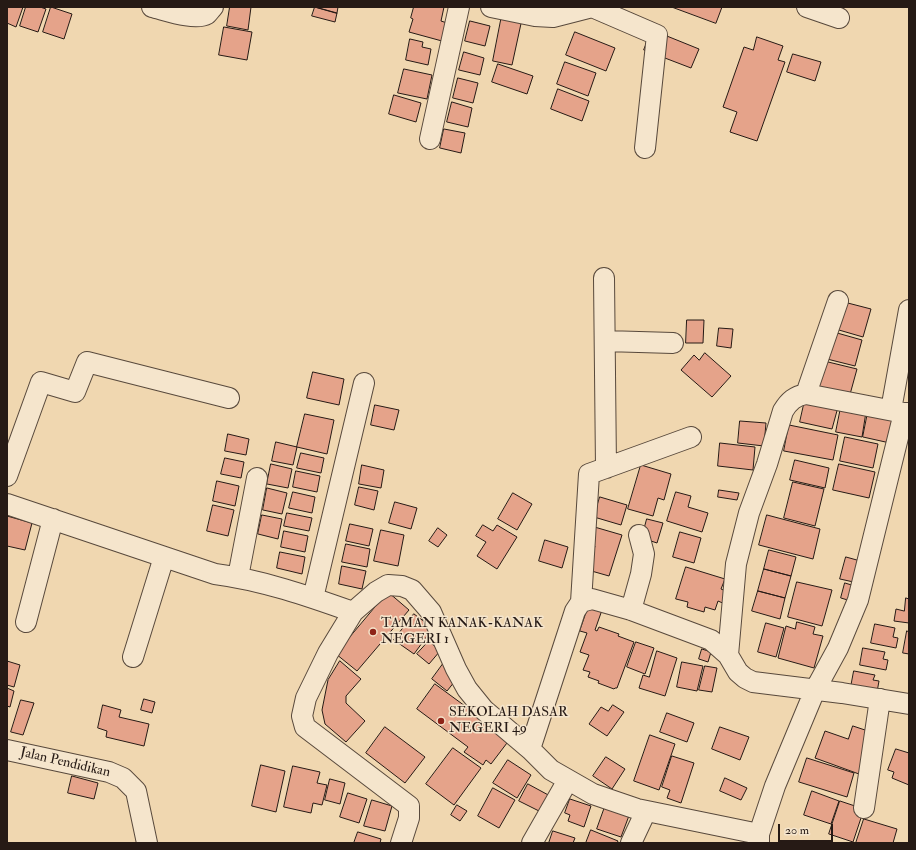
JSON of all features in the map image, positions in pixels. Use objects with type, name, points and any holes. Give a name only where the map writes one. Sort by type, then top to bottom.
[{"type":"street","points":[[152,7],[190,16],[202,16],[208,13],[213,7]]},
{"type":"street","points":[[430,139],[459,7]]},
{"type":"street","points":[[492,7],[535,16],[553,18],[592,7],[657,35],[645,148]]},
{"type":"street","points":[[807,7],[839,18]]},
{"type":"street","points":[[604,278],[606,468]]},
{"type":"street","points":[[806,394],[838,301]]},
{"type":"street","points":[[401,843],[409,818],[409,806],[305,727],[302,716],[306,698],[328,653],[353,612],[376,592],[388,585],[402,586],[412,590],[431,612],[456,669],[467,689],[484,710],[530,749],[551,770],[593,794],[646,811],[759,839],[775,786],[815,690],[838,648],[858,600],[901,412],[909,310]]},
{"type":"street","points":[[604,341],[673,343]]},
{"type":"street","points":[[7,476],[41,382],[75,392],[87,362],[229,398]]},
{"type":"street","points":[[313,598],[364,383]]},
{"type":"street","points":[[728,655],[736,564],[749,513],[784,411],[790,400],[806,394],[901,412]]},
{"type":"street","points":[[530,749],[575,611],[581,602],[589,474],[691,437]]},
{"type":"street","points":[[238,577],[257,478]]},
{"type":"street","points":[[7,504],[215,574],[238,577],[313,598],[353,612]]},
{"type":"street","points":[[26,622],[53,519]]},
{"type":"street","points":[[631,610],[641,574],[644,554],[639,535]]},
{"type":"street","points":[[133,657],[164,557]]},
{"type":"street","points":[[581,602],[592,599],[631,610],[711,640],[728,655],[738,672],[753,682],[909,704]]},
{"type":"street","points":[[864,808],[880,699]]},
{"type":"street","name":"Jalan Pendidikan","points":[[7,750],[109,772],[123,778],[136,791],[146,843]]},
{"type":"street","points":[[532,843],[568,780]]},
{"type":"street","points":[[631,843],[646,811]]},
{"type":"building","points":[[7,7],[23,7],[16,27],[7,23]]},
{"type":"building","points":[[26,7],[40,7],[46,9],[38,32],[20,26]]},
{"type":"building","points":[[51,7],[72,14],[64,39],[43,32]]},
{"type":"building","points":[[230,7],[251,7],[248,30],[227,26]]},
{"type":"building","points":[[315,7],[338,7],[337,13]]},
{"type":"building","points":[[315,7],[337,13],[335,22],[312,16]]},
{"type":"building","points":[[414,7],[444,7],[441,21],[447,23],[442,41],[409,32],[413,19],[411,18]]},
{"type":"building","points":[[672,7],[722,7],[716,23]]},
{"type":"building","points":[[502,15],[522,19],[512,65],[493,61]]},
{"type":"building","points":[[470,21],[490,26],[485,46],[465,41]]},
{"type":"building","points":[[224,27],[252,32],[247,60],[219,55]]},
{"type":"building","points":[[652,30],[699,49],[691,68],[644,50]]},
{"type":"building","points":[[575,32],[615,48],[606,71],[566,55]]},
{"type":"building","points":[[757,37],[783,46],[778,60],[785,62],[757,141],[730,132],[737,112],[723,107],[744,47],[753,50]]},
{"type":"building","points":[[410,39],[423,42],[422,47],[431,49],[428,65],[406,60]]},
{"type":"building","points":[[464,52],[484,58],[480,75],[459,70]]},
{"type":"building","points":[[793,54],[821,62],[815,81],[787,72]]},
{"type":"building","points":[[565,62],[596,73],[588,96],[557,84]]},
{"type":"building","points":[[498,64],[533,76],[527,94],[492,82]]},
{"type":"building","points":[[404,69],[432,75],[427,99],[398,93]]},
{"type":"building","points":[[458,78],[478,83],[473,103],[453,98]]},
{"type":"building","points":[[558,89],[589,101],[582,121],[551,109]]},
{"type":"building","points":[[394,95],[421,103],[416,122],[389,114]]},
{"type":"building","points":[[452,102],[472,108],[468,127],[447,122]]},
{"type":"building","points":[[444,129],[465,133],[461,153],[440,148]]},
{"type":"building","points":[[840,301],[871,309],[863,337],[832,328]]},
{"type":"building","points":[[687,320],[704,320],[703,343],[686,343]]},
{"type":"building","points":[[719,328],[733,329],[731,348],[717,346]]},
{"type":"building","points":[[830,331],[862,340],[855,366],[823,358]]},
{"type":"building","points":[[705,353],[731,376],[712,397],[681,370],[694,355],[699,360]]},
{"type":"building","points":[[824,361],[857,369],[849,398],[817,389]]},
{"type":"building","points":[[313,372],[344,379],[339,405],[307,398]]},
{"type":"building","points":[[805,400],[838,407],[832,429],[800,422]]},
{"type":"building","points":[[375,405],[399,410],[394,430],[371,425]]},
{"type":"building","points":[[841,407],[866,412],[862,437],[836,432]]},
{"type":"building","points":[[868,412],[895,417],[890,443],[863,437]]},
{"type":"building","points":[[305,414],[334,420],[327,454],[297,447]]},
{"type":"building","points":[[740,421],[766,423],[764,446],[738,443]]},
{"type":"building","points":[[789,425],[838,435],[833,460],[784,451]]},
{"type":"building","points":[[228,434],[249,439],[246,455],[225,451]]},
{"type":"building","points":[[845,437],[878,444],[873,468],[840,461]]},
{"type":"building","points":[[276,442],[297,447],[293,465],[272,461]]},
{"type":"building","points":[[720,443],[755,447],[753,470],[718,466]]},
{"type":"building","points":[[301,453],[324,458],[321,473],[297,468]]},
{"type":"building","points":[[225,458],[244,462],[241,478],[221,474]]},
{"type":"building","points":[[795,460],[829,468],[825,488],[790,480]]},
{"type":"building","points":[[271,464],[292,469],[288,488],[267,484]]},
{"type":"building","points":[[839,464],[875,472],[869,498],[833,490]]},
{"type":"building","points":[[362,465],[384,470],[381,488],[359,484]]},
{"type":"building","points":[[641,465],[671,474],[664,500],[658,498],[653,516],[628,509]]},
{"type":"building","points":[[296,471],[320,476],[317,492],[293,487]]},
{"type":"building","points":[[217,481],[239,486],[235,506],[213,501]]},
{"type":"building","points":[[793,482],[824,489],[815,526],[784,518]]},
{"type":"building","points":[[359,487],[378,491],[374,510],[355,505]]},
{"type":"building","points":[[267,488],[287,493],[282,514],[263,510]]},
{"type":"building","points":[[719,490],[739,493],[737,500],[718,497]]},
{"type":"building","points":[[293,492],[315,497],[312,513],[289,508]]},
{"type":"building","points":[[676,492],[691,496],[688,507],[708,513],[702,532],[667,521]]},
{"type":"building","points":[[513,493],[532,504],[517,530],[498,519]]},
{"type":"building","points":[[600,497],[627,505],[621,525],[594,517]]},
{"type":"building","points":[[395,502],[417,508],[411,529],[389,523]]},
{"type":"building","points":[[213,505],[234,510],[228,536],[207,531]]},
{"type":"building","points":[[287,513],[312,518],[309,531],[284,526]]},
{"type":"building","points":[[262,515],[282,519],[278,539],[258,534]]},
{"type":"building","points":[[767,515],[820,529],[813,559],[759,545]]},
{"type":"building","points":[[7,516],[32,523],[25,550],[7,546]]},
{"type":"building","points":[[647,519],[663,523],[657,543],[642,538]]},
{"type":"building","points":[[350,524],[373,529],[369,546],[346,541]]},
{"type":"building","points":[[483,525],[493,531],[497,525],[517,537],[497,569],[477,556],[486,542],[476,536]]},
{"type":"building","points":[[591,526],[622,535],[609,576],[588,570],[595,546],[586,544]]},
{"type":"building","points":[[438,528],[447,535],[438,547],[429,541]]},
{"type":"building","points":[[381,530],[404,535],[398,566],[374,561]]},
{"type":"building","points":[[284,531],[308,536],[305,552],[281,547]]},
{"type":"building","points":[[680,532],[701,538],[694,563],[673,557]]},
{"type":"building","points":[[545,540],[568,547],[562,568],[539,561]]},
{"type":"building","points":[[346,544],[370,549],[367,567],[342,562]]},
{"type":"building","points":[[769,550],[796,557],[791,576],[764,569]]},
{"type":"building","points":[[280,552],[305,557],[302,574],[277,568]]},
{"type":"building","points":[[846,557],[864,562],[858,583],[840,579]]},
{"type":"building","points":[[342,566],[366,571],[362,589],[339,584]]},
{"type":"building","points":[[686,567],[725,579],[721,589],[728,592],[725,604],[718,601],[715,610],[705,607],[704,612],[687,607],[688,602],[676,599]]},
{"type":"building","points":[[764,569],[791,576],[785,598],[758,591]]},
{"type":"building","points":[[797,582],[832,590],[822,626],[788,617]]},
{"type":"building","points":[[845,583],[858,587],[854,602],[841,598]]},
{"type":"building","points":[[758,591],[785,598],[780,619],[752,611]]},
{"type":"building","name":"TAMAN KANAK-KANAK NEGERI 1","points":[[388,592],[409,610],[357,671],[336,654]]},
{"type":"building","points":[[906,598],[909,599],[909,623],[894,621],[896,609],[904,611]]},
{"type":"building","points":[[589,605],[602,610],[595,630],[597,631],[599,627],[619,634],[618,636],[634,642],[617,688],[614,689],[598,683],[599,681],[588,677],[590,672],[583,670],[589,655],[580,652],[587,633],[580,631]]},
{"type":"building","points":[[414,614],[433,628],[414,654],[394,640]]},
{"type":"building","points":[[797,622],[815,627],[813,634],[823,636],[814,668],[778,658],[786,626],[795,629]]},
{"type":"building","points":[[766,623],[784,628],[776,657],[758,652]]},
{"type":"building","points":[[875,624],[895,628],[893,637],[898,638],[896,648],[871,643]]},
{"type":"building","points":[[907,631],[909,632],[909,654],[903,653]]},
{"type":"building","points":[[429,641],[440,651],[429,664],[417,654]]},
{"type":"building","points":[[636,642],[654,648],[645,674],[627,667]]},
{"type":"building","points":[[863,648],[885,652],[883,659],[888,660],[886,670],[860,665]]},
{"type":"building","points":[[702,649],[711,652],[708,662],[699,659]]},
{"type":"building","points":[[657,651],[677,658],[665,696],[639,688],[643,675],[649,677]]},
{"type":"building","points":[[7,661],[20,665],[14,687],[7,685]]},
{"type":"building","points":[[340,661],[361,679],[346,696],[346,703],[365,721],[346,742],[325,724],[322,710],[328,680]]},
{"type":"building","points":[[682,662],[703,666],[697,691],[677,687]]},
{"type":"building","points":[[443,664],[459,676],[447,691],[432,679]]},
{"type":"building","points":[[705,666],[717,668],[712,692],[699,690]]},
{"type":"building","points":[[854,671],[875,675],[873,680],[879,681],[877,692],[851,687]]},
{"type":"building","points":[[435,684],[510,739],[491,764],[486,760],[483,765],[464,752],[468,747],[417,709]]},
{"type":"building","points":[[7,688],[14,691],[10,707],[7,706]]},
{"type":"building","points":[[144,699],[155,702],[152,713],[141,710]]},
{"type":"building","points":[[21,700],[34,703],[23,735],[11,732]]},
{"type":"building","points":[[103,705],[121,710],[119,717],[149,724],[144,746],[106,737],[107,731],[98,728]]},
{"type":"building","points":[[613,705],[624,712],[607,736],[589,724],[601,707],[608,711]]},
{"type":"building","points":[[667,713],[694,723],[687,742],[660,732]]},
{"type":"building","points":[[853,726],[874,733],[859,774],[815,758],[825,731],[848,739]]},
{"type":"building","points":[[385,727],[425,757],[405,783],[366,753]]},
{"type":"building","points":[[720,727],[749,737],[740,760],[712,749]]},
{"type":"building","points":[[650,735],[675,744],[659,790],[634,781]]},
{"type":"building","points":[[453,748],[481,768],[454,805],[426,784]]},
{"type":"building","points":[[896,749],[909,753],[909,785],[892,778],[894,772],[888,770]]},
{"type":"building","points":[[672,756],[694,763],[681,803],[667,798],[670,790],[662,787]]},
{"type":"building","points":[[606,757],[625,769],[612,789],[593,776]]},
{"type":"building","points":[[807,758],[854,773],[847,797],[799,782]]},
{"type":"building","points":[[508,760],[531,775],[517,798],[493,783]]},
{"type":"building","points":[[261,765],[285,771],[276,812],[252,806]]},
{"type":"building","points":[[293,766],[320,772],[317,783],[327,785],[322,805],[313,803],[311,813],[284,807]]},
{"type":"building","points":[[72,776],[98,783],[94,799],[68,793]]},
{"type":"building","points":[[725,778],[747,788],[741,800],[720,791]]},
{"type":"building","points":[[330,779],[345,783],[340,804],[325,800]]},
{"type":"building","points":[[528,784],[552,797],[543,813],[519,801]]},
{"type":"building","points":[[493,788],[515,800],[499,828],[478,816]]},
{"type":"building","points":[[812,791],[839,801],[831,824],[804,815]]},
{"type":"building","points":[[348,793],[367,799],[359,823],[340,817]]},
{"type":"building","points":[[570,799],[591,806],[584,827],[568,821],[570,815],[565,813]]},
{"type":"building","points":[[372,800],[392,806],[385,831],[364,826]]},
{"type":"building","points":[[840,801],[864,809],[853,842],[829,834]]},
{"type":"building","points":[[606,804],[630,813],[621,837],[597,829]]},
{"type":"building","points":[[457,805],[467,811],[460,821],[451,815]]},
{"type":"building","points":[[864,819],[897,829],[893,843],[856,843]]},
{"type":"building","points":[[591,830],[618,841],[617,843],[586,843]]},
{"type":"building","points":[[553,831],[575,838],[573,843],[549,843]]},
{"type":"building","points":[[358,832],[381,839],[380,843],[354,843]]},
{"type":"place","name":"TAMAN KANAK-KANAK NEGERI 1","points":[[373,632]]},
{"type":"place","name":"SEKOLAH DASAR NEGERI 49","points":[[441,721]]}]
